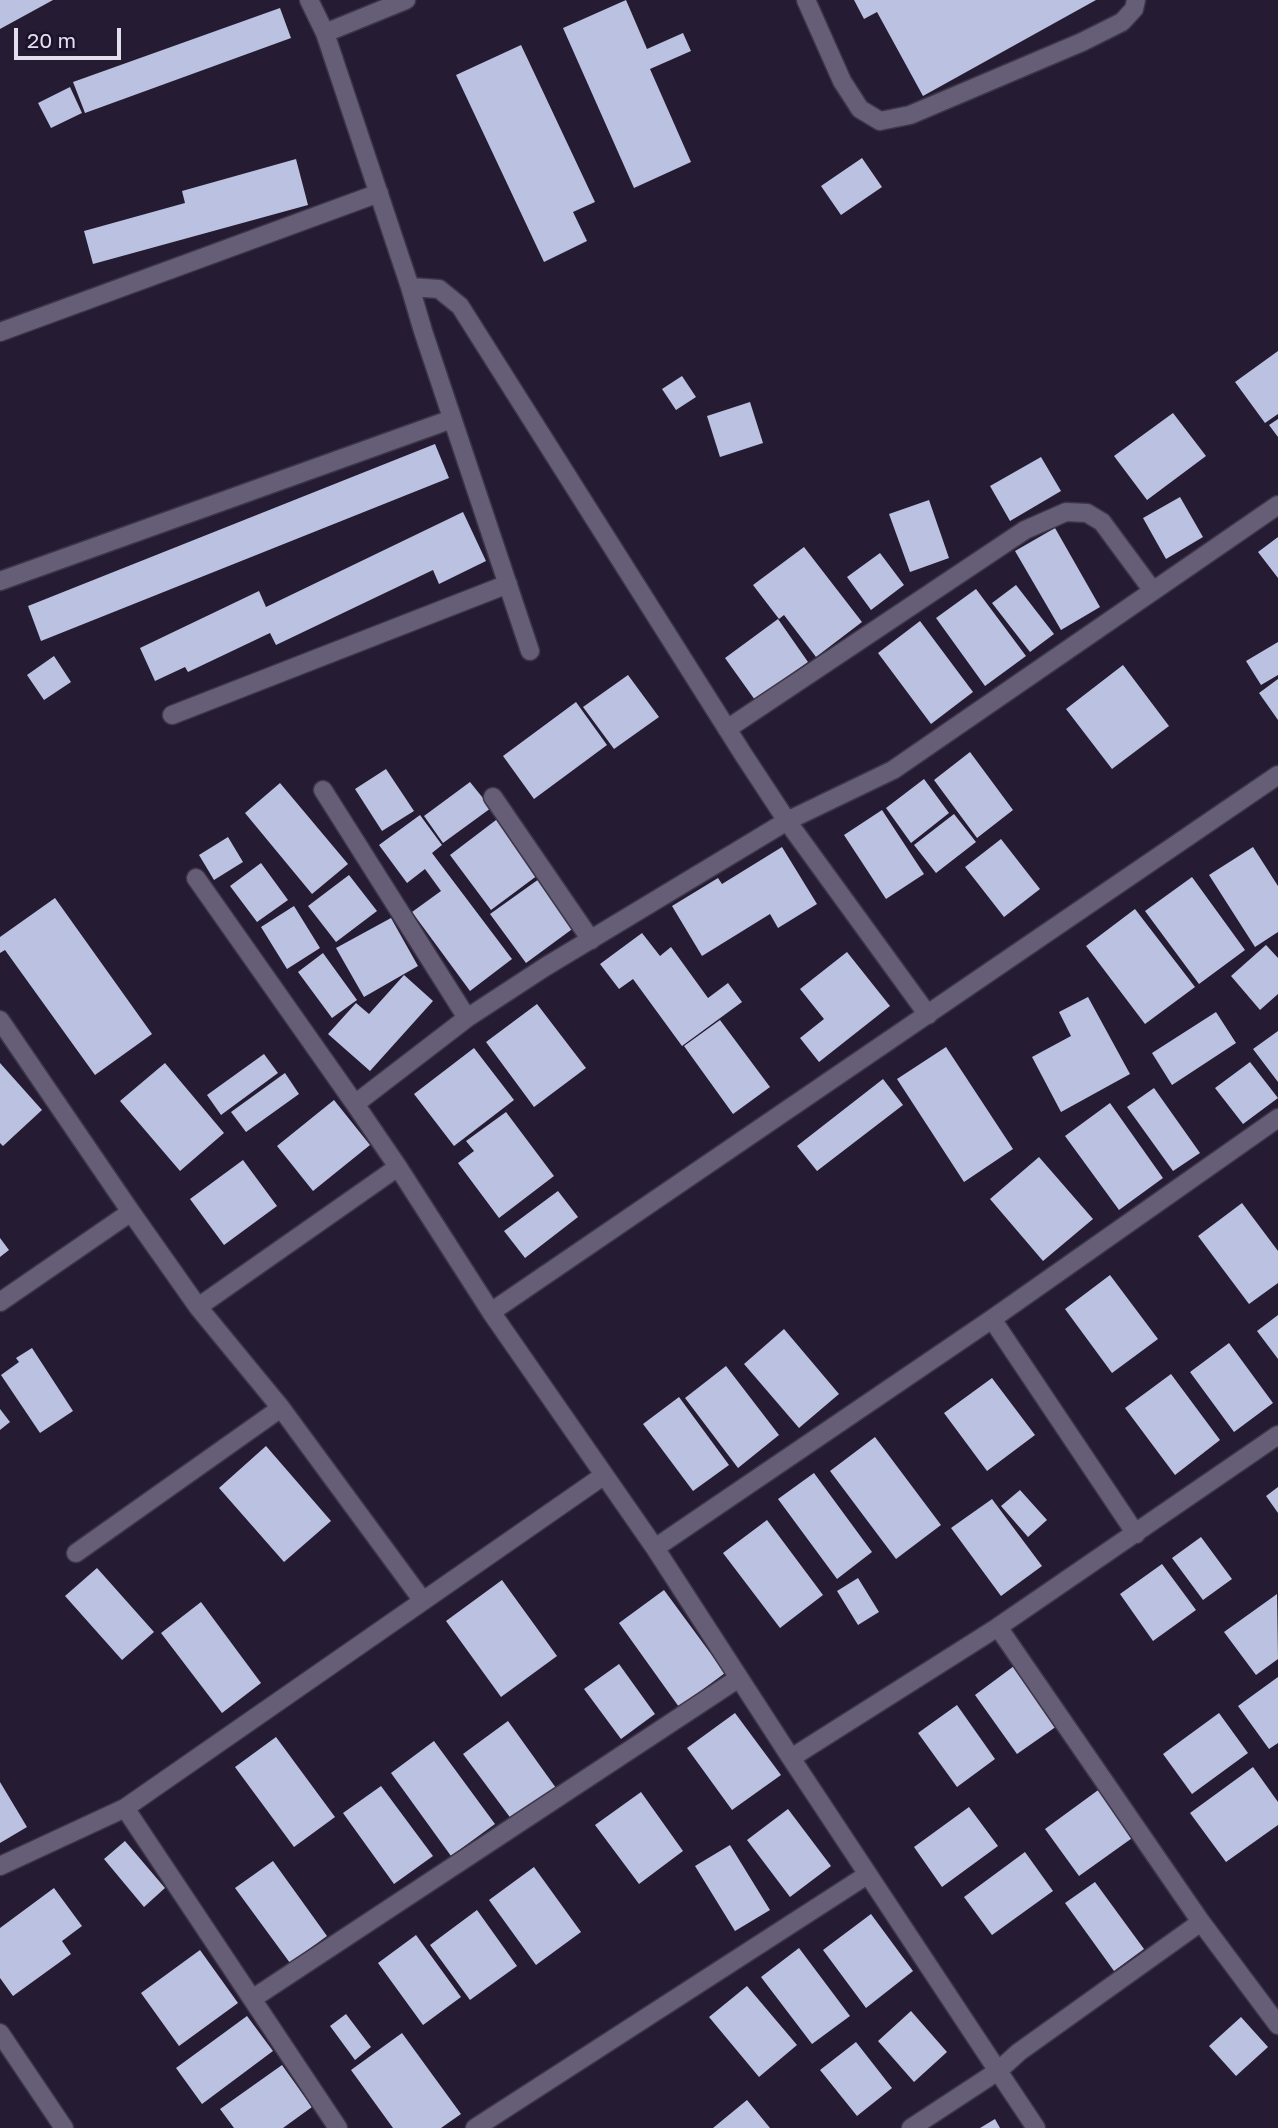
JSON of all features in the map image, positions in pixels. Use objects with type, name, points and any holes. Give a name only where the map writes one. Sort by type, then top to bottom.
[{"type":"street","points":[[309,0],[325,33],[530,651]]},
{"type":"street","points":[[325,33],[406,0]]},
{"type":"street","points":[[806,0],[842,81],[860,109],[880,121],[910,115],[1082,42],[1122,22],[1134,9],[1136,0]]},
{"type":"street","points":[[0,332],[379,193]]},
{"type":"street","points":[[410,287],[439,289],[460,306],[727,729],[788,821],[928,1014]]},
{"type":"street","points":[[0,581],[452,419]]},
{"type":"street","points":[[355,1104],[467,1018],[591,940],[788,821],[892,770],[1278,505]]},
{"type":"street","points":[[727,729],[1025,530],[1066,512],[1087,513],[1102,522],[1153,591]]},
{"type":"street","points":[[172,715],[508,584]]},
{"type":"street","points":[[491,1312],[1278,775]]},
{"type":"street","points":[[323,790],[467,1018]]},
{"type":"street","points":[[493,797],[591,940]]},
{"type":"street","points":[[196,878],[355,1104],[491,1312],[655,1548],[790,1758],[1036,2128]]},
{"type":"street","points":[[0,1020],[198,1307],[281,1408],[423,1601]]},
{"type":"street","points":[[655,1548],[992,1319],[1278,1118]]},
{"type":"street","points":[[198,1307],[398,1167]]},
{"type":"street","points":[[0,1302],[131,1212]]},
{"type":"street","points":[[992,1319],[1136,1534]]},
{"type":"street","points":[[76,1553],[281,1408]]},
{"type":"street","points":[[790,1758],[998,1627],[1278,1435]]},
{"type":"street","points":[[0,1866],[125,1808],[603,1476]]},
{"type":"street","points":[[998,1627],[1201,1922],[1278,2025]]},
{"type":"street","points":[[252,1999],[739,1678]]},
{"type":"street","points":[[125,1808],[338,2128]]},
{"type":"street","points":[[475,2128],[867,1875]]},
{"type":"street","points":[[911,2128],[998,2071],[1019,2052],[1201,1922]]},
{"type":"street","points":[[0,2033],[64,2128]]},
{"type":"building","points":[[0,0],[53,0],[0,29]]},
{"type":"building","points":[[626,0],[647,49],[683,33],[691,51],[650,69],[691,162],[634,188],[563,28]]},
{"type":"building","points":[[854,0],[1096,0],[923,96],[877,12],[864,19]]},
{"type":"building","points":[[280,8],[291,38],[85,113],[73,82]]},
{"type":"building","points":[[521,45],[595,202],[573,212],[587,241],[544,262],[456,75]]},
{"type":"building","points":[[70,87],[82,113],[51,128],[38,103]]},
{"type":"building","points":[[862,158],[882,187],[841,215],[821,186]]},
{"type":"building","points":[[296,159],[308,205],[93,264],[84,231],[185,203],[182,191]]},
{"type":"building","points":[[1278,351],[1278,414],[1265,423],[1235,382]]},
{"type":"building","points":[[682,376],[696,397],[676,410],[662,389]]},
{"type":"building","points":[[750,402],[763,443],[720,457],[707,416]]},
{"type":"building","points":[[1173,413],[1206,456],[1147,500],[1114,456]]},
{"type":"building","points":[[1278,419],[1278,437],[1269,425]]},
{"type":"building","points":[[435,444],[449,478],[41,641],[28,606]]},
{"type":"building","points":[[1041,457],[1061,491],[1010,521],[990,486]]},
{"type":"building","points":[[1180,497],[1203,537],[1166,559],[1143,518]]},
{"type":"building","points":[[929,500],[949,558],[910,572],[889,514]]},
{"type":"building","points":[[463,512],[486,561],[439,584],[433,570],[276,645],[270,633],[188,672],[185,667],[155,681],[140,648],[259,591],[266,607]]},
{"type":"building","points":[[1055,528],[1100,607],[1061,630],[1015,551]]},
{"type":"building","points":[[1278,537],[1278,578],[1258,552]]},
{"type":"building","points":[[804,547],[862,622],[816,657],[784,615],[779,619],[753,585]]},
{"type":"building","points":[[880,553],[904,585],[871,610],[847,577]]},
{"type":"building","points":[[1016,585],[1054,634],[1030,652],[992,603]]},
{"type":"building","points":[[976,589],[1026,656],[985,686],[936,618]]},
{"type":"building","points":[[778,619],[808,662],[755,700],[725,658]]},
{"type":"building","points":[[920,621],[973,692],[931,724],[878,653]]},
{"type":"building","points":[[1278,642],[1278,675],[1261,685],[1246,661]]},
{"type":"building","points":[[54,656],[71,682],[44,700],[27,675]]},
{"type":"building","points":[[1123,665],[1169,726],[1112,769],[1066,709]]},
{"type":"building","points":[[628,675],[659,717],[614,749],[583,707]]},
{"type":"building","points":[[1278,679],[1278,720],[1259,693]]},
{"type":"building","points":[[576,702],[607,745],[534,799],[503,756]]},
{"type":"building","points":[[970,752],[1013,810],[977,838],[934,780]]},
{"type":"building","points":[[386,769],[414,811],[382,831],[355,789]]},
{"type":"building","points":[[924,779],[949,813],[911,843],[886,808]]},
{"type":"building","points":[[470,782],[491,808],[443,843],[424,816]]},
{"type":"building","points":[[280,783],[348,864],[312,894],[245,813]]},
{"type":"building","points":[[882,810],[924,874],[886,899],[844,835]]},
{"type":"building","points":[[954,814],[976,842],[936,873],[914,845]]},
{"type":"building","points":[[420,815],[442,845],[432,853],[512,959],[470,991],[412,912],[441,891],[425,869],[407,883],[379,845]]},
{"type":"building","points":[[500,817],[542,872],[491,910],[450,855]]},
{"type":"building","points":[[228,837],[243,862],[214,880],[199,855]]},
{"type":"building","points":[[1001,839],[1040,889],[1004,917],[965,867]]},
{"type":"building","points":[[782,847],[817,904],[778,928],[770,914],[702,956],[672,906],[718,878],[722,884]]},
{"type":"building","points":[[1253,847],[1278,886],[1278,932],[1255,947],[1209,875]]},
{"type":"building","points":[[261,863],[288,900],[257,922],[230,886]]},
{"type":"building","points":[[349,875],[377,911],[336,942],[308,906]]},
{"type":"building","points":[[1192,877],[1245,950],[1199,984],[1145,911]]},
{"type":"building","points":[[539,879],[575,927],[526,963],[490,914]]},
{"type":"building","points":[[55,898],[152,1034],[95,1075],[5,950],[0,953],[0,937]]},
{"type":"building","points":[[294,906],[320,948],[287,969],[261,927]]},
{"type":"building","points":[[1135,909],[1195,987],[1145,1024],[1086,946]]},
{"type":"building","points":[[391,918],[418,966],[364,997],[336,948]]},
{"type":"building","points":[[642,933],[660,956],[671,947],[708,998],[728,983],[742,1002],[682,1046],[633,979],[619,989],[600,964]]},
{"type":"building","points":[[1266,945],[1278,958],[1278,994],[1260,1010],[1231,976]]},
{"type":"building","points":[[847,952],[890,1006],[819,1062],[800,1038],[824,1019],[800,989]]},
{"type":"building","points":[[323,953],[357,1000],[332,1018],[298,972]]},
{"type":"building","points":[[404,975],[433,1001],[370,1071],[328,1034],[356,1003],[369,1014]]},
{"type":"building","points":[[1088,997],[1130,1074],[1061,1112],[1032,1057],[1071,1036],[1059,1012]]},
{"type":"building","points":[[537,1004],[586,1068],[534,1107],[486,1042]]},
{"type":"building","points":[[1216,1012],[1236,1043],[1172,1085],[1152,1053]]},
{"type":"building","points":[[720,1020],[770,1087],[733,1114],[684,1046]]},
{"type":"building","points":[[1278,1031],[1278,1082],[1253,1049]]},
{"type":"building","points":[[946,1047],[1013,1149],[964,1182],[897,1079]]},
{"type":"building","points":[[474,1048],[514,1100],[454,1146],[414,1094]]},
{"type":"building","points":[[264,1054],[278,1073],[221,1115],[207,1095]]},
{"type":"building","points":[[1250,1062],[1278,1098],[1243,1124],[1215,1088]]},
{"type":"building","points":[[0,1063],[42,1110],[3,1146],[0,1143]]},
{"type":"building","points":[[165,1063],[224,1133],[180,1171],[120,1101]]},
{"type":"building","points":[[285,1073],[299,1094],[246,1132],[231,1112]]},
{"type":"building","points":[[883,1079],[903,1105],[817,1171],[797,1146]]},
{"type":"building","points":[[1154,1088],[1200,1153],[1173,1171],[1127,1107]]},
{"type":"building","points":[[334,1100],[370,1145],[313,1191],[277,1146]]},
{"type":"building","points":[[1110,1103],[1163,1178],[1119,1210],[1065,1136]]},
{"type":"building","points":[[506,1112],[554,1176],[499,1218],[458,1163],[474,1151],[466,1141]]},
{"type":"building","points":[[1039,1157],[1093,1219],[1043,1261],[990,1199]]},
{"type":"building","points":[[243,1160],[277,1206],[224,1245],[190,1199]]},
{"type":"building","points":[[558,1191],[578,1217],[525,1258],[504,1231]]},
{"type":"building","points":[[1242,1203],[1278,1251],[1278,1283],[1249,1304],[1198,1236]]},
{"type":"building","points":[[0,1238],[9,1250],[0,1257]]},
{"type":"building","points":[[1110,1275],[1158,1339],[1112,1373],[1065,1309]]},
{"type":"building","points":[[1278,1315],[1278,1359],[1257,1331]]},
{"type":"building","points":[[784,1329],[839,1394],[799,1428],[744,1364]]},
{"type":"building","points":[[1229,1343],[1273,1403],[1234,1432],[1190,1372]]},
{"type":"building","points":[[32,1348],[73,1411],[40,1433],[1,1375],[19,1362],[16,1358]]},
{"type":"building","points":[[726,1366],[779,1435],[738,1468],[685,1398]]},
{"type":"building","points":[[1171,1374],[1220,1440],[1175,1475],[1125,1408]]},
{"type":"building","points":[[992,1378],[1035,1435],[987,1471],[944,1413]]},
{"type":"building","points":[[679,1397],[729,1465],[693,1491],[643,1424]]},
{"type":"building","points":[[0,1409],[10,1422],[0,1430]]},
{"type":"building","points":[[875,1437],[941,1525],[896,1559],[830,1471]]},
{"type":"building","points":[[266,1446],[331,1521],[284,1562],[219,1488]]},
{"type":"building","points":[[814,1473],[872,1552],[837,1579],[778,1499]]},
{"type":"building","points":[[1278,1487],[1278,1513],[1266,1496]]},
{"type":"building","points":[[1020,1490],[1047,1520],[1028,1537],[1001,1506]]},
{"type":"building","points":[[992,1499],[1042,1566],[1001,1596],[951,1528]]},
{"type":"building","points":[[767,1520],[823,1595],[780,1628],[723,1553]]},
{"type":"building","points":[[1201,1537],[1232,1579],[1203,1600],[1172,1558]]},
{"type":"building","points":[[1162,1564],[1196,1610],[1153,1641],[1120,1594]]},
{"type":"building","points":[[97,1568],[154,1632],[122,1660],[65,1596]]},
{"type":"building","points":[[858,1578],[879,1612],[858,1625],[837,1591]]},
{"type":"building","points":[[502,1580],[557,1656],[501,1697],[446,1621]]},
{"type":"building","points":[[664,1590],[725,1673],[679,1707],[619,1623]]},
{"type":"building","points":[[1277,1594],[1278,1659],[1256,1675],[1224,1632]]},
{"type":"building","points":[[201,1602],[261,1683],[222,1713],[161,1633]]},
{"type":"building","points":[[619,1664],[655,1714],[621,1739],[584,1689]]},
{"type":"building","points":[[1014,1666],[1057,1726],[1017,1754],[975,1695]]},
{"type":"building","points":[[1278,1677],[1278,1743],[1269,1749],[1238,1706]]},
{"type":"building","points":[[957,1705],[995,1759],[957,1787],[918,1733]]},
{"type":"building","points":[[735,1713],[781,1775],[732,1810],[687,1748]]},
{"type":"building","points":[[1219,1713],[1248,1753],[1192,1794],[1163,1754]]},
{"type":"building","points":[[508,1721],[556,1788],[512,1820],[463,1754]]},
{"type":"building","points":[[276,1737],[335,1817],[294,1847],[235,1767]]},
{"type":"building","points":[[434,1741],[495,1824],[451,1856],[391,1773]]},
{"type":"building","points":[[1253,1767],[1278,1802],[1278,1825],[1226,1862],[1190,1813]]},
{"type":"building","points":[[0,1782],[27,1827],[0,1843]]},
{"type":"building","points":[[381,1786],[433,1856],[394,1884],[343,1813]]},
{"type":"building","points":[[1101,1788],[1135,1836],[1079,1876],[1045,1829]]},
{"type":"building","points":[[641,1792],[683,1851],[639,1884],[595,1825]]},
{"type":"building","points":[[969,1807],[998,1846],[942,1887],[914,1847]]},
{"type":"building","points":[[788,1809],[831,1866],[790,1897],[747,1840]]},
{"type":"building","points":[[125,1841],[165,1888],[144,1907],[104,1859]]},
{"type":"building","points":[[730,1845],[770,1910],[735,1931],[695,1866]]},
{"type":"building","points":[[1025,1852],[1053,1891],[992,1935],[964,1897]]},
{"type":"building","points":[[273,1861],[327,1936],[290,1963],[235,1888]]},
{"type":"building","points":[[534,1867],[581,1932],[536,1965],[489,1900]]},
{"type":"building","points":[[1095,1882],[1144,1949],[1114,1971],[1065,1903]]},
{"type":"building","points":[[54,1888],[82,1926],[62,1941],[71,1954],[13,1996],[0,1978],[0,1928]]},
{"type":"building","points":[[477,1910],[517,1966],[470,2000],[430,1945]]},
{"type":"building","points":[[871,1914],[913,1971],[866,2008],[823,1950]]},
{"type":"building","points":[[416,1935],[461,1997],[423,2025],[378,1963]]},
{"type":"building","points":[[799,1948],[850,2016],[812,2044],[761,1977]]},
{"type":"building","points":[[200,1950],[238,2003],[179,2046],[141,1993]]},
{"type":"building","points":[[747,1986],[797,2045],[759,2077],[709,2017]]},
{"type":"building","points":[[911,2011],[947,2052],[914,2082],[878,2041]]},
{"type":"building","points":[[346,2014],[371,2047],[355,2060],[330,2026]]},
{"type":"building","points":[[247,2016],[273,2051],[202,2104],[176,2068]]},
{"type":"building","points":[[1241,2017],[1268,2047],[1236,2076],[1209,2046]]},
{"type":"building","points":[[402,2033],[461,2114],[441,2128],[393,2128],[351,2070]]},
{"type":"building","points":[[856,2042],[892,2088],[857,2116],[820,2070]]},
{"type":"building","points":[[282,2065],[312,2107],[283,2128],[234,2128],[220,2109]]},
{"type":"building","points":[[747,2100],[770,2128],[713,2128]]},
{"type":"building","points":[[995,2119],[1000,2128],[980,2128]]}]
